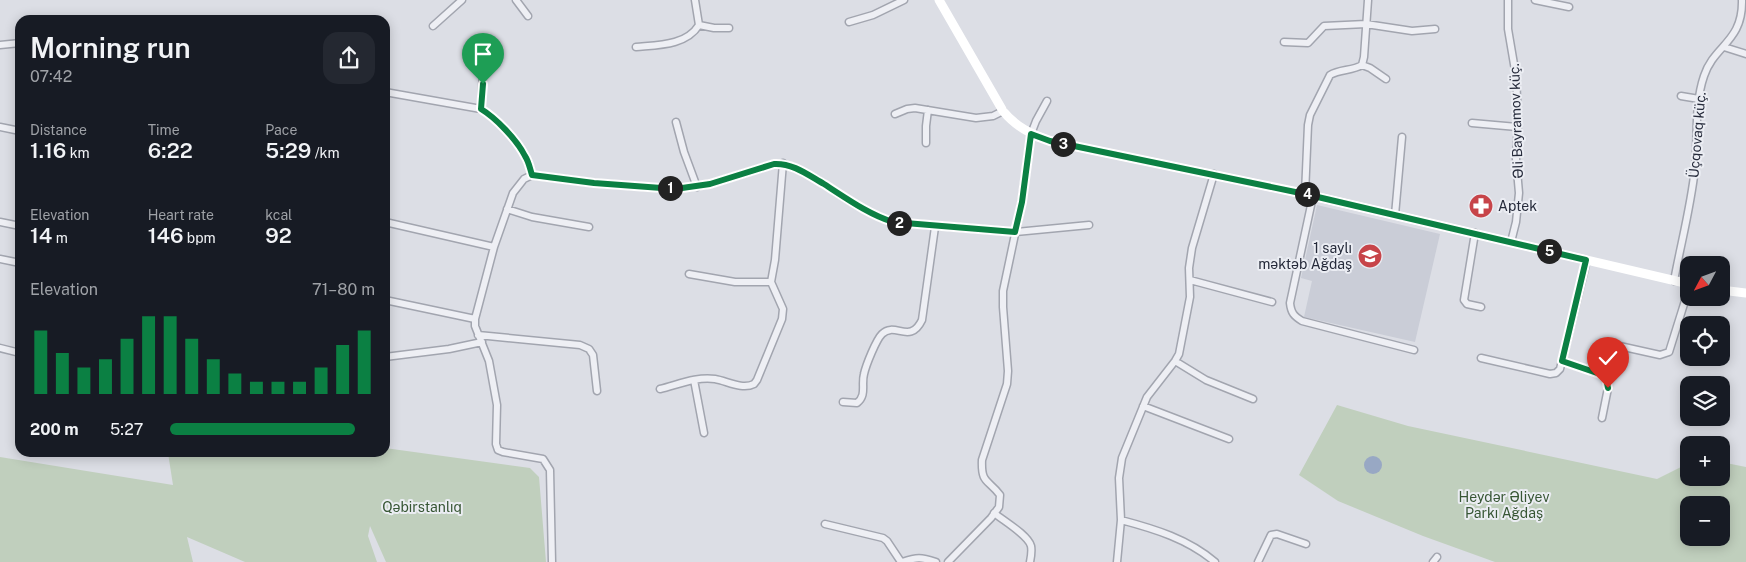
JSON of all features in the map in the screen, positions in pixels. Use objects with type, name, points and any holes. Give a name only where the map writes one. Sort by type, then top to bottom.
[{"type":"main road","points":[[938,0],[1003,111],[1015,124],[1031,134],[1050,141],[1309,195],[1680,282]]},
{"type":"main road","points":[[1730,291],[1746,293]]},
{"type":"street","points":[[433,26],[462,0]]},
{"type":"street","points":[[516,0],[528,16]]},
{"type":"street","points":[[694,0],[699,25]]},
{"type":"street","points":[[849,22],[873,15],[904,0]]},
{"type":"street","points":[[1368,0],[1362,65],[1357,68],[1335,72],[1330,76],[1310,115],[1308,125],[1309,195],[1290,302],[1291,311],[1294,316],[1302,321],[1414,350]]},
{"type":"street","name":"Əli Bayramov küç.","points":[[1508,0],[1509,39],[1516,76],[1516,159],[1519,193],[1518,211],[1511,242]]},
{"type":"street","points":[[1535,0],[1569,7]]},
{"type":"street","name":"Üçqovaq küç.","points":[[1674,281],[1695,169],[1699,99],[1704,75],[1708,66],[1731,40],[1740,20],[1742,0]]},
{"type":"street","points":[[1284,42],[1308,43],[1320,28],[1324,26],[1366,24],[1412,31],[1435,29]]},
{"type":"street","points":[[699,25],[729,28]]},
{"type":"street","points":[[636,46],[675,43],[699,25]]},
{"type":"street","points":[[0,45],[15,43]]},
{"type":"street","points":[[1724,47],[1746,54]]},
{"type":"street","points":[[478,54],[483,72],[481,109]]},
{"type":"street","points":[[1362,65],[1386,79]]},
{"type":"street","points":[[390,93],[481,109],[491,115],[521,149],[532,175]]},
{"type":"street","points":[[1681,96],[1699,99]]},
{"type":"street","points":[[948,562],[999,507],[1000,494],[985,480],[981,471],[982,460],[1007,384],[1008,371],[1003,291],[1022,202],[1031,134],[1047,101]]},
{"type":"street","points":[[896,114],[915,108],[976,118],[993,116],[1003,111]]},
{"type":"street","points":[[926,143],[928,110]]},
{"type":"street","points":[[676,122],[684,152],[697,187]]},
{"type":"street","points":[[1472,123],[1517,128]]},
{"type":"street","points":[[0,127],[15,131]]},
{"type":"street","points":[[1395,215],[1402,137]]},
{"type":"street","points":[[552,562],[550,470],[543,459],[498,450],[496,444],[497,418],[494,385],[489,361],[478,335],[475,319],[494,247],[513,193],[519,184],[532,175],[594,183],[675,189],[710,184],[774,164],[783,164],[805,173],[879,218],[893,222],[1015,232],[1089,225]]},
{"type":"street","points":[[660,389],[694,380],[713,378],[745,386],[754,384],[757,380],[782,318],[783,309],[771,282],[775,260],[783,164]]},
{"type":"street","points":[[1117,562],[1121,520],[1119,478],[1122,458],[1143,406],[1153,388],[1175,361],[1181,345],[1188,311],[1189,268],[1192,248],[1214,174]]},
{"type":"street","points":[[507,210],[532,217],[589,227]]},
{"type":"street","points":[[0,222],[15,225]]},
{"type":"street","points":[[390,223],[494,247]]},
{"type":"street","points":[[843,402],[858,403],[862,399],[864,393],[864,371],[883,332],[891,330],[911,333],[918,328],[922,320],[936,227]]},
{"type":"street","points":[[1475,233],[1464,300],[1467,304],[1481,307]]},
{"type":"street","points":[[0,259],[15,263]]},
{"type":"street","points":[[1481,358],[1550,374],[1556,373],[1560,369],[1586,260]]},
{"type":"street","points":[[689,274],[735,282],[771,282]]},
{"type":"street","points":[[1190,280],[1272,302]]},
{"type":"street","points":[[390,301],[475,319]]},
{"type":"street","points":[[1615,345],[1660,355],[1668,352],[1683,306]]},
{"type":"street","points":[[478,335],[580,345],[589,349],[593,355],[597,391]]},
{"type":"street","points":[[390,356],[449,350],[482,342]]},
{"type":"street","points":[[0,348],[15,352]]},
{"type":"street","points":[[1175,361],[1206,380],[1253,399]]},
{"type":"street","points":[[1562,361],[1600,374],[1606,378],[1608,388],[1602,418]]},
{"type":"street","points":[[694,380],[704,433]]},
{"type":"street","points":[[1143,406],[1229,438]]},
{"type":"street","points":[[994,514],[1024,536],[1030,543],[1032,550],[1030,562]]},
{"type":"street","points":[[1121,520],[1148,527],[1186,542],[1196,547],[1215,562]]},
{"type":"street","points":[[825,524],[883,538],[902,562],[923,557],[935,562]]},
{"type":"street","points":[[1258,562],[1271,535],[1277,534],[1306,544]]},
{"type":"shaded area","name":"1 saylı məktəb Ağdaş","points":[[1317,205],[1440,234],[1415,342],[1304,317],[1312,281],[1301,278]]},
{"type":"green space","name":"Heydər Əliyev Parkı Ağdaş","points":[[1337,405],[1408,426],[1657,479],[1680,468],[1680,486],[1730,486],[1730,464],[1746,467],[1746,562],[1495,562],[1423,536],[1338,501],[1299,475]]},
{"type":"green space","name":"Qəbirstanlıq","points":[[390,449],[530,468],[539,477],[546,562],[386,562],[370,526],[368,536],[377,562],[245,562],[187,537],[193,562],[0,562],[0,457],[173,485],[169,457],[390,457]]},
{"type":"water","points":[[1373,456],[1379,459],[1382,465],[1379,471],[1373,474],[1367,471],[1364,465],[1367,459]]},
{"type":"place","name":"Aptek","points":[[1481,206]]},
{"type":"place","name":"1 saylı məktəb Ağdaş","points":[[1370,256]]},
{"type":"route","points":[[483,84],[481,109],[491,115],[521,149],[529,164],[532,175],[594,183],[675,189],[710,184],[774,164],[783,164],[805,173],[879,218],[909,225],[1015,232],[1022,202],[1031,134],[1050,141],[1305,194],[1586,260],[1562,361],[1600,374],[1606,378],[1608,388]]}]
